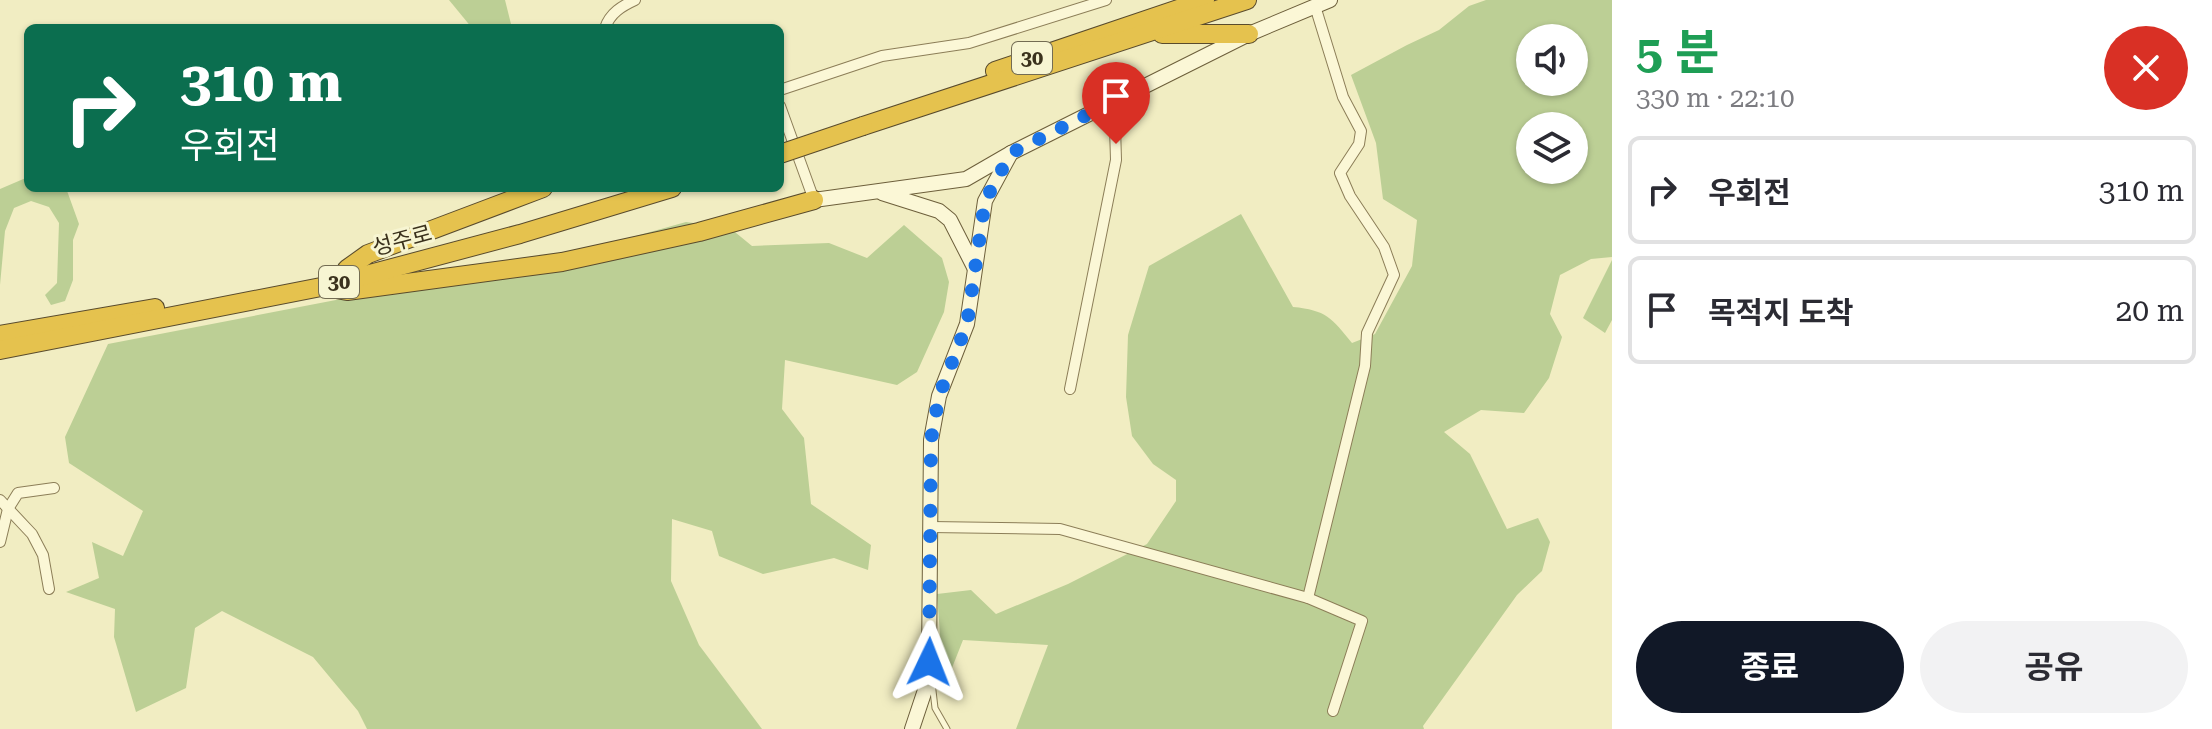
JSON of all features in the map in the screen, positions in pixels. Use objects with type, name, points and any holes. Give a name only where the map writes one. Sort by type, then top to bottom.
[{"type":"highway","name":"30","points":[[784,152],[861,121],[1205,0]]},
{"type":"highway","name":"30","points":[[784,141],[861,121],[1147,34],[1247,0]]},
{"type":"highway","points":[[1147,34],[1249,34]]},
{"type":"highway","points":[[347,269],[368,254],[532,192]]},
{"type":"highway","name":"성주로","points":[[0,335],[206,299],[347,269],[461,241],[626,192]]},
{"type":"highway","name":"성주로","points":[[0,350],[321,287],[520,234],[659,192]]},
{"type":"highway","points":[[321,287],[347,291],[524,269],[648,244],[814,200]]},
{"type":"street","points":[[606,24],[620,7],[635,0]]},
{"type":"street","points":[[784,89],[882,56],[969,43],[1106,0]]},
{"type":"street","points":[[784,117],[814,200],[966,179],[1011,153],[1249,34],[1330,0]]},
{"type":"street","points":[[1308,598],[1365,366],[1367,333],[1394,275],[1384,247],[1350,196],[1340,173],[1359,144],[1361,131],[1343,97],[1315,6]]},
{"type":"street","points":[[1070,389],[1116,160],[1115,127],[1107,105]]},
{"type":"street","points":[[912,729],[925,690],[929,662],[931,440],[939,396],[967,324],[985,201],[1011,153]]},
{"type":"street","points":[[878,191],[939,211],[950,220],[975,267]]},
{"type":"street","points":[[0,542],[8,509],[18,493],[54,488]]},
{"type":"street","points":[[0,500],[32,534],[43,555],[49,589]]},
{"type":"street","points":[[931,527],[1060,529],[1308,598],[1362,621],[1333,711]]},
{"type":"lane","points":[[929,662],[935,708],[947,729]]},
{"type":"green space","points":[[449,0],[505,0],[511,24],[469,24]]},
{"type":"green space","points":[[1486,0],[1612,0],[1612,257],[1591,259],[1560,275],[1550,314],[1562,337],[1549,378],[1524,413],[1481,410],[1444,432],[1470,454],[1507,529],[1538,518],[1550,542],[1542,571],[1517,595],[1423,726],[1424,729],[1016,729],[1048,645],[963,640],[944,688],[937,594],[971,590],[996,614],[1068,584],[1147,544],[1176,501],[1176,480],[1153,464],[1132,436],[1126,397],[1128,335],[1149,266],[1241,214],[1293,307],[1321,313],[1339,327],[1352,343],[1375,334],[1412,266],[1417,220],[1383,199],[1376,143],[1351,75],[1439,30],[1469,6]]},
{"type":"green space","points":[[24,179],[24,192],[67,192],[79,224],[73,240],[73,280],[65,301],[51,305],[45,295],[57,283],[59,223],[49,207],[31,201],[14,208],[5,231],[0,285],[0,189]]},
{"type":"green space","points":[[686,222],[730,228],[752,246],[829,243],[867,258],[904,225],[942,258],[949,282],[944,312],[917,372],[897,385],[785,360],[782,409],[804,438],[811,504],[871,545],[868,570],[834,558],[763,574],[719,556],[712,531],[672,519],[671,581],[699,645],[762,729],[367,729],[358,711],[313,657],[222,611],[195,628],[186,688],[136,712],[114,637],[115,609],[66,592],[99,578],[92,542],[123,556],[143,511],[69,463],[65,437],[108,344],[564,256]]},
{"type":"green space","points":[[1612,260],[1612,320],[1605,333],[1583,318]]},
{"type":"route","points":[[929,662],[931,440],[939,396],[967,324],[985,201],[1011,153],[1107,105],[1115,127],[1116,144]]}]
